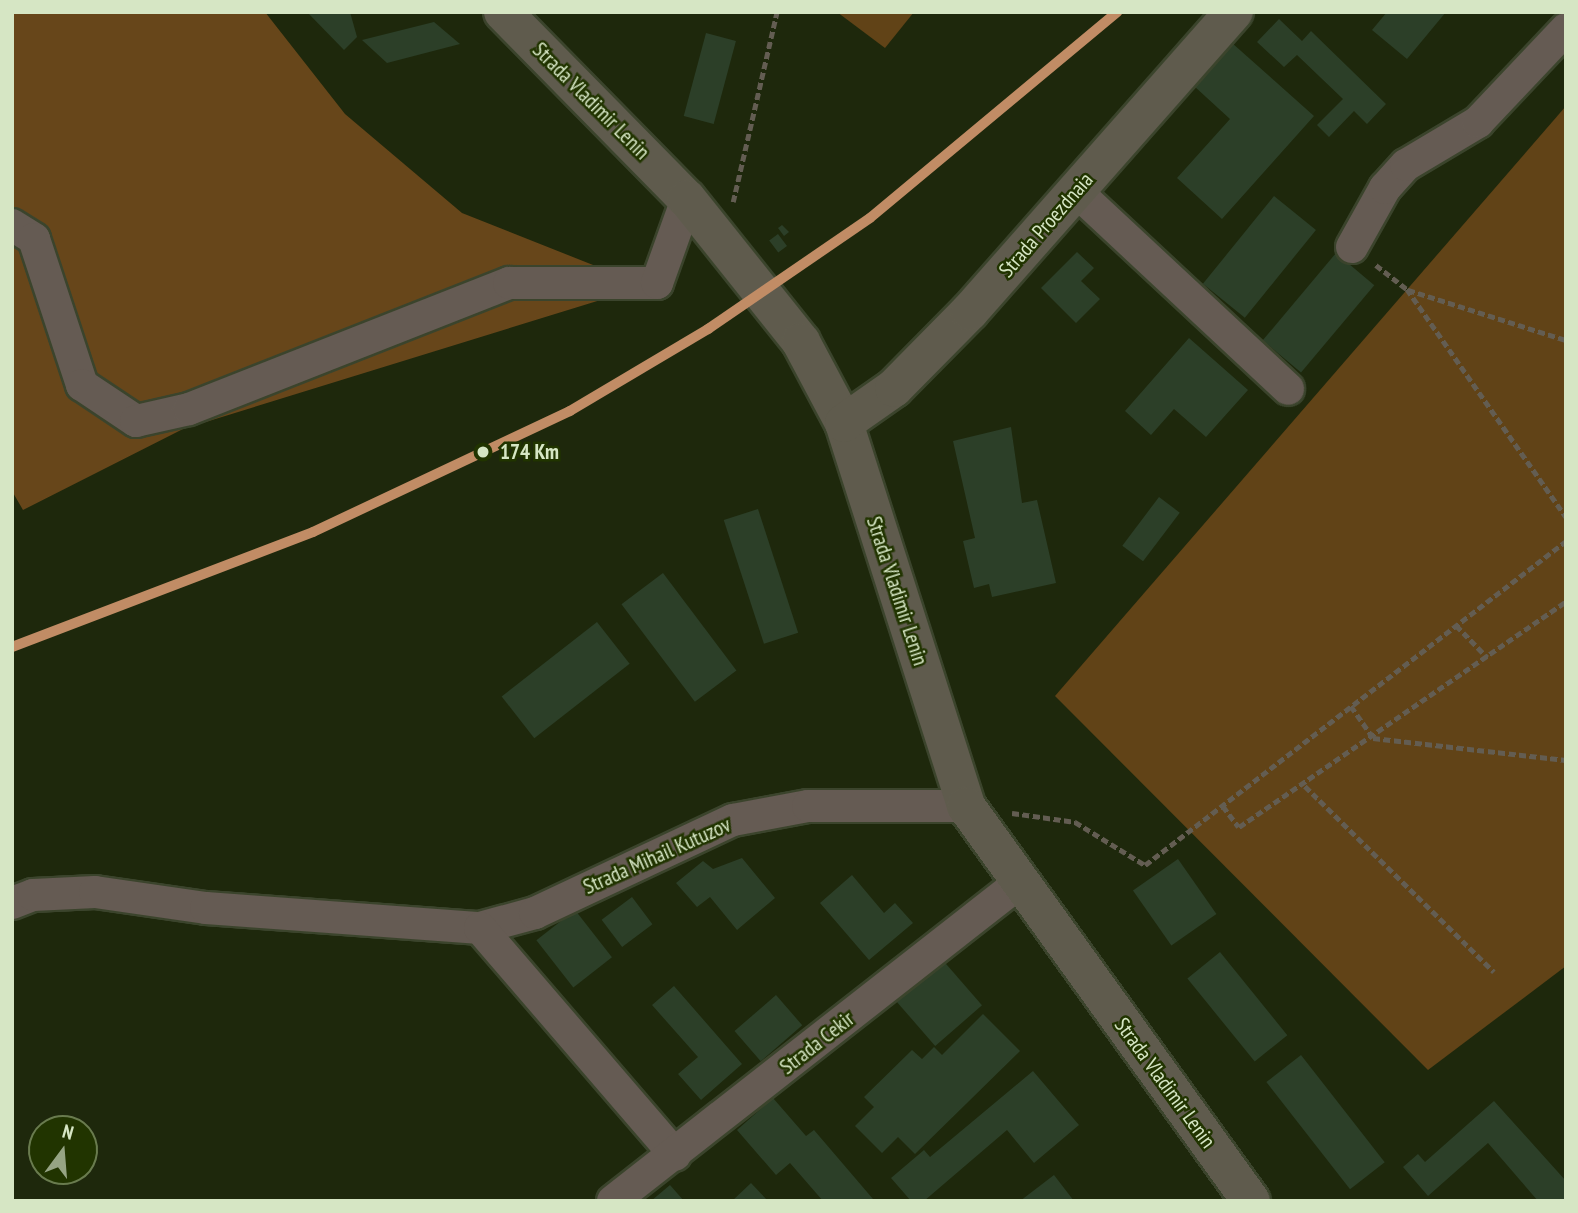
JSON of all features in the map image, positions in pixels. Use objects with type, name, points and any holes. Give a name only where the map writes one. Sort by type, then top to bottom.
[{"type":"main road","name":"Strada Vladimir Lenin","points":[[503,12],[687,199],[724,241],[801,342],[844,423],[966,806],[1251,1201]]},
{"type":"main road","name":"Strada Proezdnaia","points":[[844,423],[913,369],[1076,191],[1234,12]]},
{"type":"street","points":[[1352,247],[1385,188],[1406,165],[1478,122],[1566,29]]},
{"type":"street","points":[[1076,191],[1288,388]]},
{"type":"street","points":[[12,225],[34,239],[82,385],[136,421],[202,405],[509,284],[657,283],[687,199]]},
{"type":"street","name":"Strada Mihail Kutuzov","points":[[12,903],[33,895],[95,892],[205,908],[481,928],[535,913],[733,820],[808,806],[966,806]]},
{"type":"street","name":"Strada Cekir","points":[[613,1201],[1019,883]]},
{"type":"street","points":[[481,928],[675,1155]]},
{"type":"path","points":[[724,241],[777,12]]},
{"type":"path","points":[[1352,247],[1407,289],[1566,517]]},
{"type":"path","points":[[1407,289],[1566,341]]},
{"type":"path","points":[[966,806],[1075,822],[1145,865],[1566,541]]},
{"type":"path","points":[[1223,806],[1239,827],[1305,786],[1566,601]]},
{"type":"path","points":[[1456,625],[1487,657]]},
{"type":"path","points":[[1351,706],[1373,738],[1566,760]]},
{"type":"path","points":[[1305,786],[1493,972]]},
{"type":"shaded area","points":[[12,12],[265,12],[345,114],[462,213],[646,286],[183,429],[23,510],[12,491]]},
{"type":"shaded area","points":[[837,12],[914,12],[885,48]]},
{"type":"shaded area","points":[[1566,106],[1566,966],[1428,1070],[1055,696]]},
{"type":"building","points":[[307,12],[350,12],[357,37],[344,50]]},
{"type":"building","points":[[1387,12],[1446,12],[1407,59],[1372,30]]},
{"type":"building","points":[[1279,19],[1302,41],[1311,31],[1386,104],[1367,124],[1354,111],[1329,137],[1317,125],[1343,99],[1297,55],[1284,67],[1257,42]]},
{"type":"building","points":[[434,22],[460,44],[387,63],[362,40]]},
{"type":"building","points":[[706,33],[736,41],[714,124],[684,116]]},
{"type":"building","points":[[1232,43],[1314,116],[1222,219],[1177,178],[1230,119],[1194,86]]},
{"type":"building","points":[[1274,196],[1316,230],[1245,318],[1203,284]]},
{"type":"building","points":[[782,225],[789,232],[784,236],[778,228]]},
{"type":"building","points":[[778,234],[787,246],[778,253],[769,241]]},
{"type":"building","points":[[1077,252],[1094,268],[1081,281],[1100,299],[1076,323],[1041,288]]},
{"type":"building","points":[[1336,253],[1374,285],[1301,372],[1263,340]]},
{"type":"building","points":[[1189,338],[1248,390],[1206,437],[1174,409],[1151,435],[1125,411]]},
{"type":"building","points":[[1011,427],[1022,503],[1037,500],[1056,583],[992,597],[989,584],[974,588],[963,541],[975,538],[953,441]]},
{"type":"building","points":[[1159,497],[1180,513],[1143,561],[1122,546]]},
{"type":"building","points":[[758,509],[798,633],[764,644],[724,520]]},
{"type":"building","points":[[663,573],[736,670],[695,702],[621,604]]},
{"type":"building","points":[[597,622],[630,664],[534,738],[502,696]]},
{"type":"building","points":[[742,858],[775,898],[737,930],[710,897],[697,907],[676,883],[703,861],[713,869]]},
{"type":"building","points":[[1178,859],[1216,914],[1171,945],[1133,891]]},
{"type":"building","points":[[852,875],[884,913],[895,903],[913,923],[869,960],[820,903]]},
{"type":"building","points":[[632,897],[652,924],[622,947],[602,920]]},
{"type":"building","points":[[575,910],[612,957],[573,987],[536,940]]},
{"type":"building","points":[[1220,952],[1287,1035],[1255,1062],[1187,978]]},
{"type":"building","points":[[940,957],[982,1005],[935,1046],[893,998]]},
{"type":"building","points":[[674,986],[742,1064],[701,1100],[678,1074],[698,1057],[652,1005]]},
{"type":"building","points":[[776,995],[802,1025],[761,1061],[734,1031]]},
{"type":"building","points":[[983,1014],[1020,1051],[915,1154],[898,1137],[882,1153],[855,1126],[874,1107],[864,1097],[912,1050],[922,1059],[934,1047],[942,1055]]},
{"type":"building","points":[[1301,1055],[1385,1162],[1350,1189],[1266,1082]]},
{"type":"building","points":[[1033,1071],[1079,1125],[1034,1163],[1007,1130],[924,1201],[911,1201],[891,1178],[924,1150],[930,1157]]},
{"type":"building","points":[[773,1098],[806,1136],[814,1130],[873,1199],[823,1201],[790,1163],[776,1175],[737,1130]]},
{"type":"building","points":[[1494,1101],[1566,1181],[1566,1201],[1538,1201],[1488,1143],[1428,1196],[1403,1167],[1418,1154],[1425,1162]]},
{"type":"building","points":[[1054,1175],[1074,1201],[1020,1201]]},
{"type":"building","points":[[751,1183],[768,1201],[732,1201]]},
{"type":"building","points":[[670,1185],[684,1201],[651,1201]]},
{"type":"transit line","points":[[12,647],[313,532],[570,411],[708,329],[870,218],[1117,12]]},
{"type":"place","name":"174 Km","points":[[483,452]]}]
